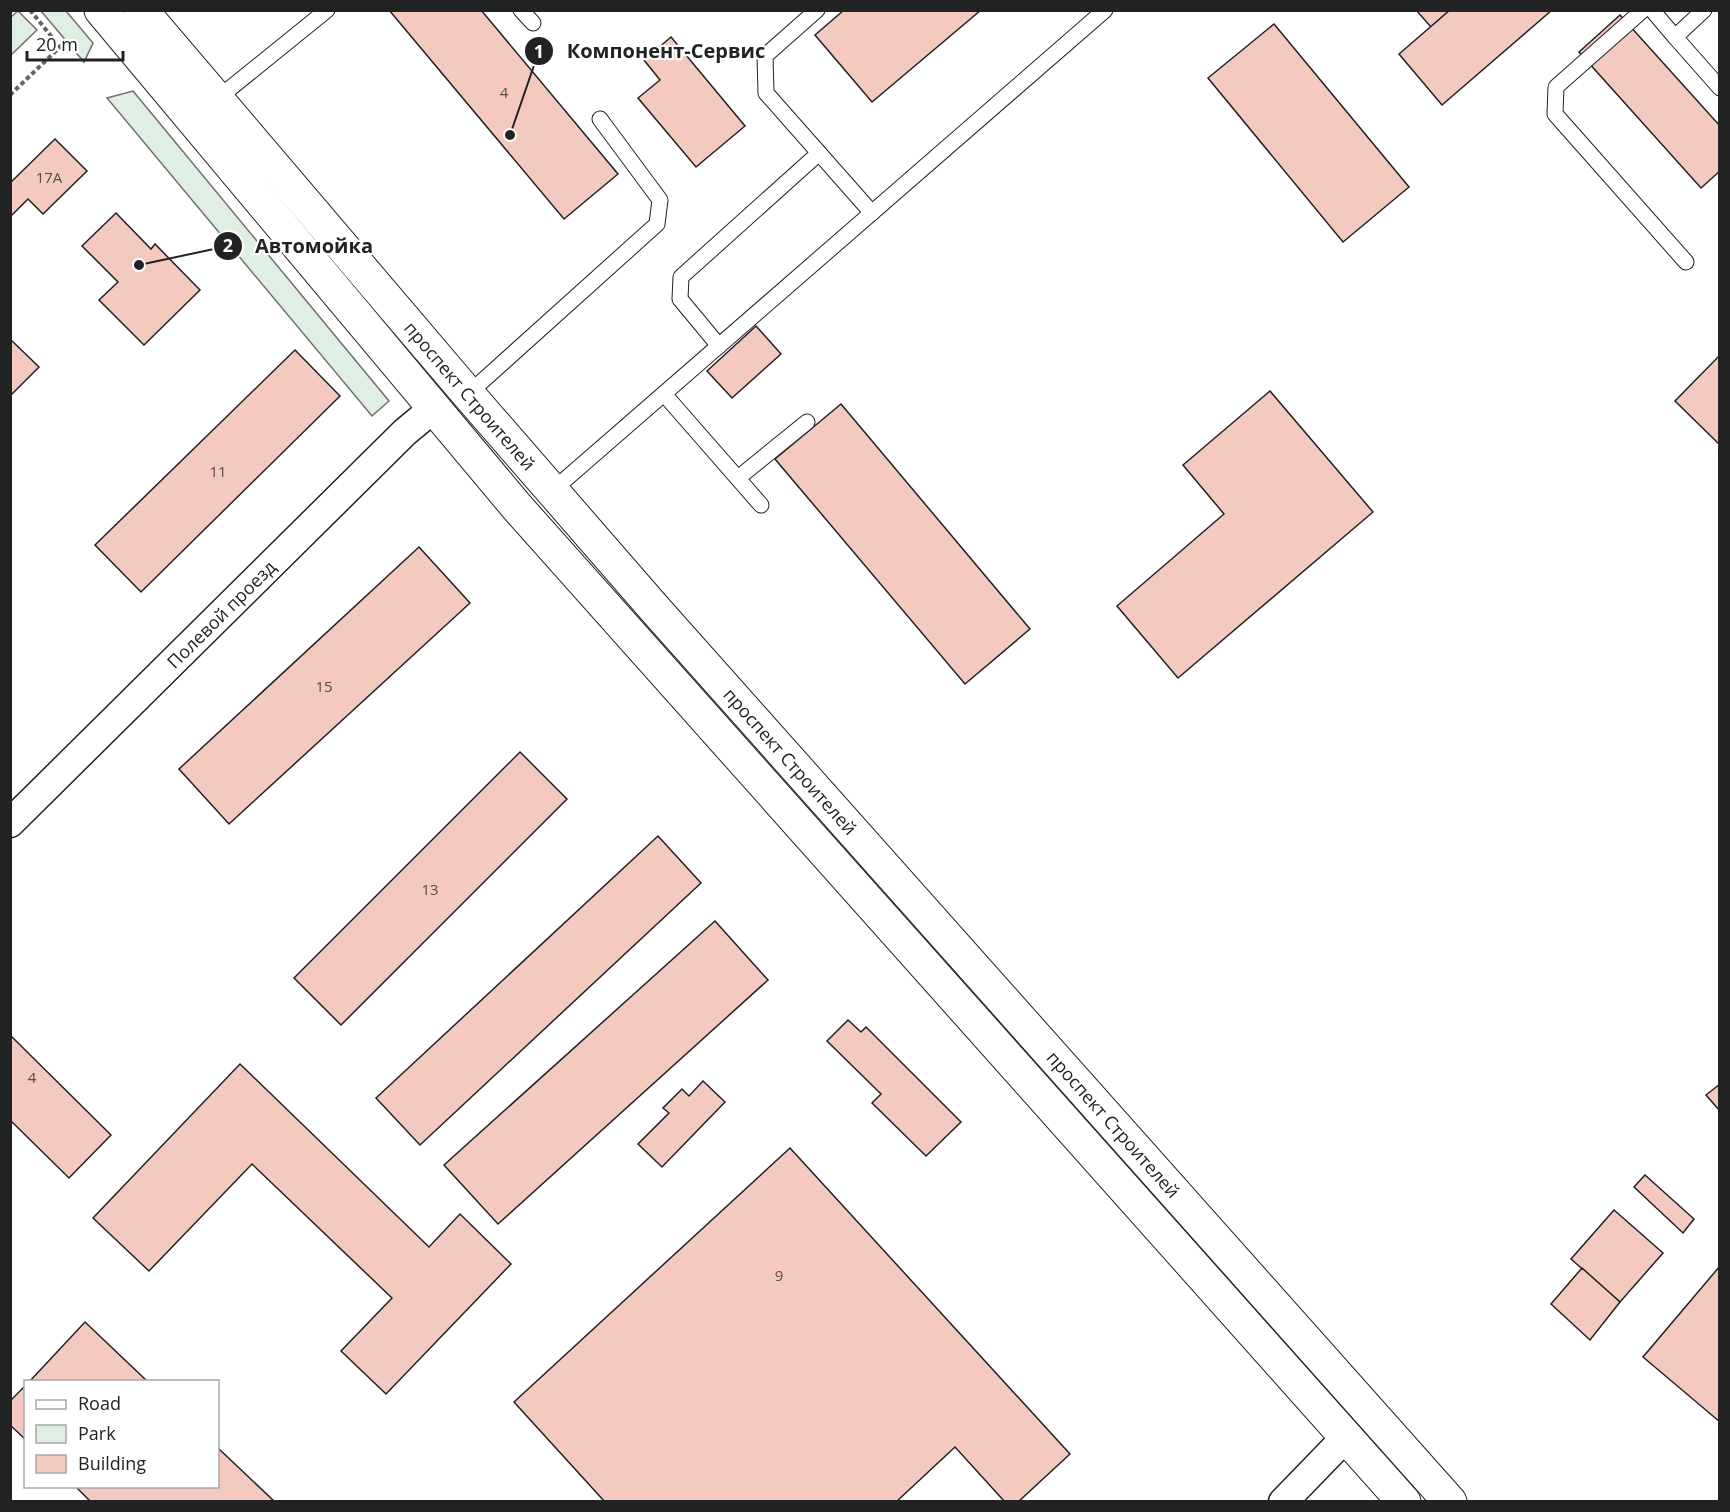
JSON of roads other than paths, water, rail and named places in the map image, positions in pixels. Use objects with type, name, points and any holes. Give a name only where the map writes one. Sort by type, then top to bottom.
[{"type":"main road","name":"проспект Строителей","points":[[100,10],[517,507],[1404,1502]]},
{"type":"main road","name":"проспект Строителей","points":[[141,10],[552,491],[1450,1502]]},
{"type":"main road","points":[[1346,1437],[1370,1412]]},
{"type":"street","name":"Полевой проезд","points":[[10,823],[405,432],[434,408]]},
{"type":"street","points":[[1282,1502],[1346,1437]]},
{"type":"lane","points":[[217,99],[327,10]]},
{"type":"lane","points":[[521,10],[533,23]]},
{"type":"lane","points":[[817,10],[765,56],[766,93],[872,213]]},
{"type":"lane","points":[[552,491],[1105,10]]},
{"type":"lane","points":[[1643,10],[1556,87],[1555,114],[1686,262]]},
{"type":"lane","points":[[1652,10],[1719,88]]},
{"type":"lane","points":[[1675,37],[1704,10]]},
{"type":"lane","points":[[468,394],[657,224],[660,200],[600,118]]},
{"type":"lane","points":[[719,346],[680,299],[681,277],[819,153]]},
{"type":"lane","points":[[664,394],[761,505]]},
{"type":"lane","points":[[738,478],[807,422]]},
{"type":"place","name":"Компонент-Сервис","points":[[510,135]]},
{"type":"place","name":"Автомойка","points":[[139,265]]}]
